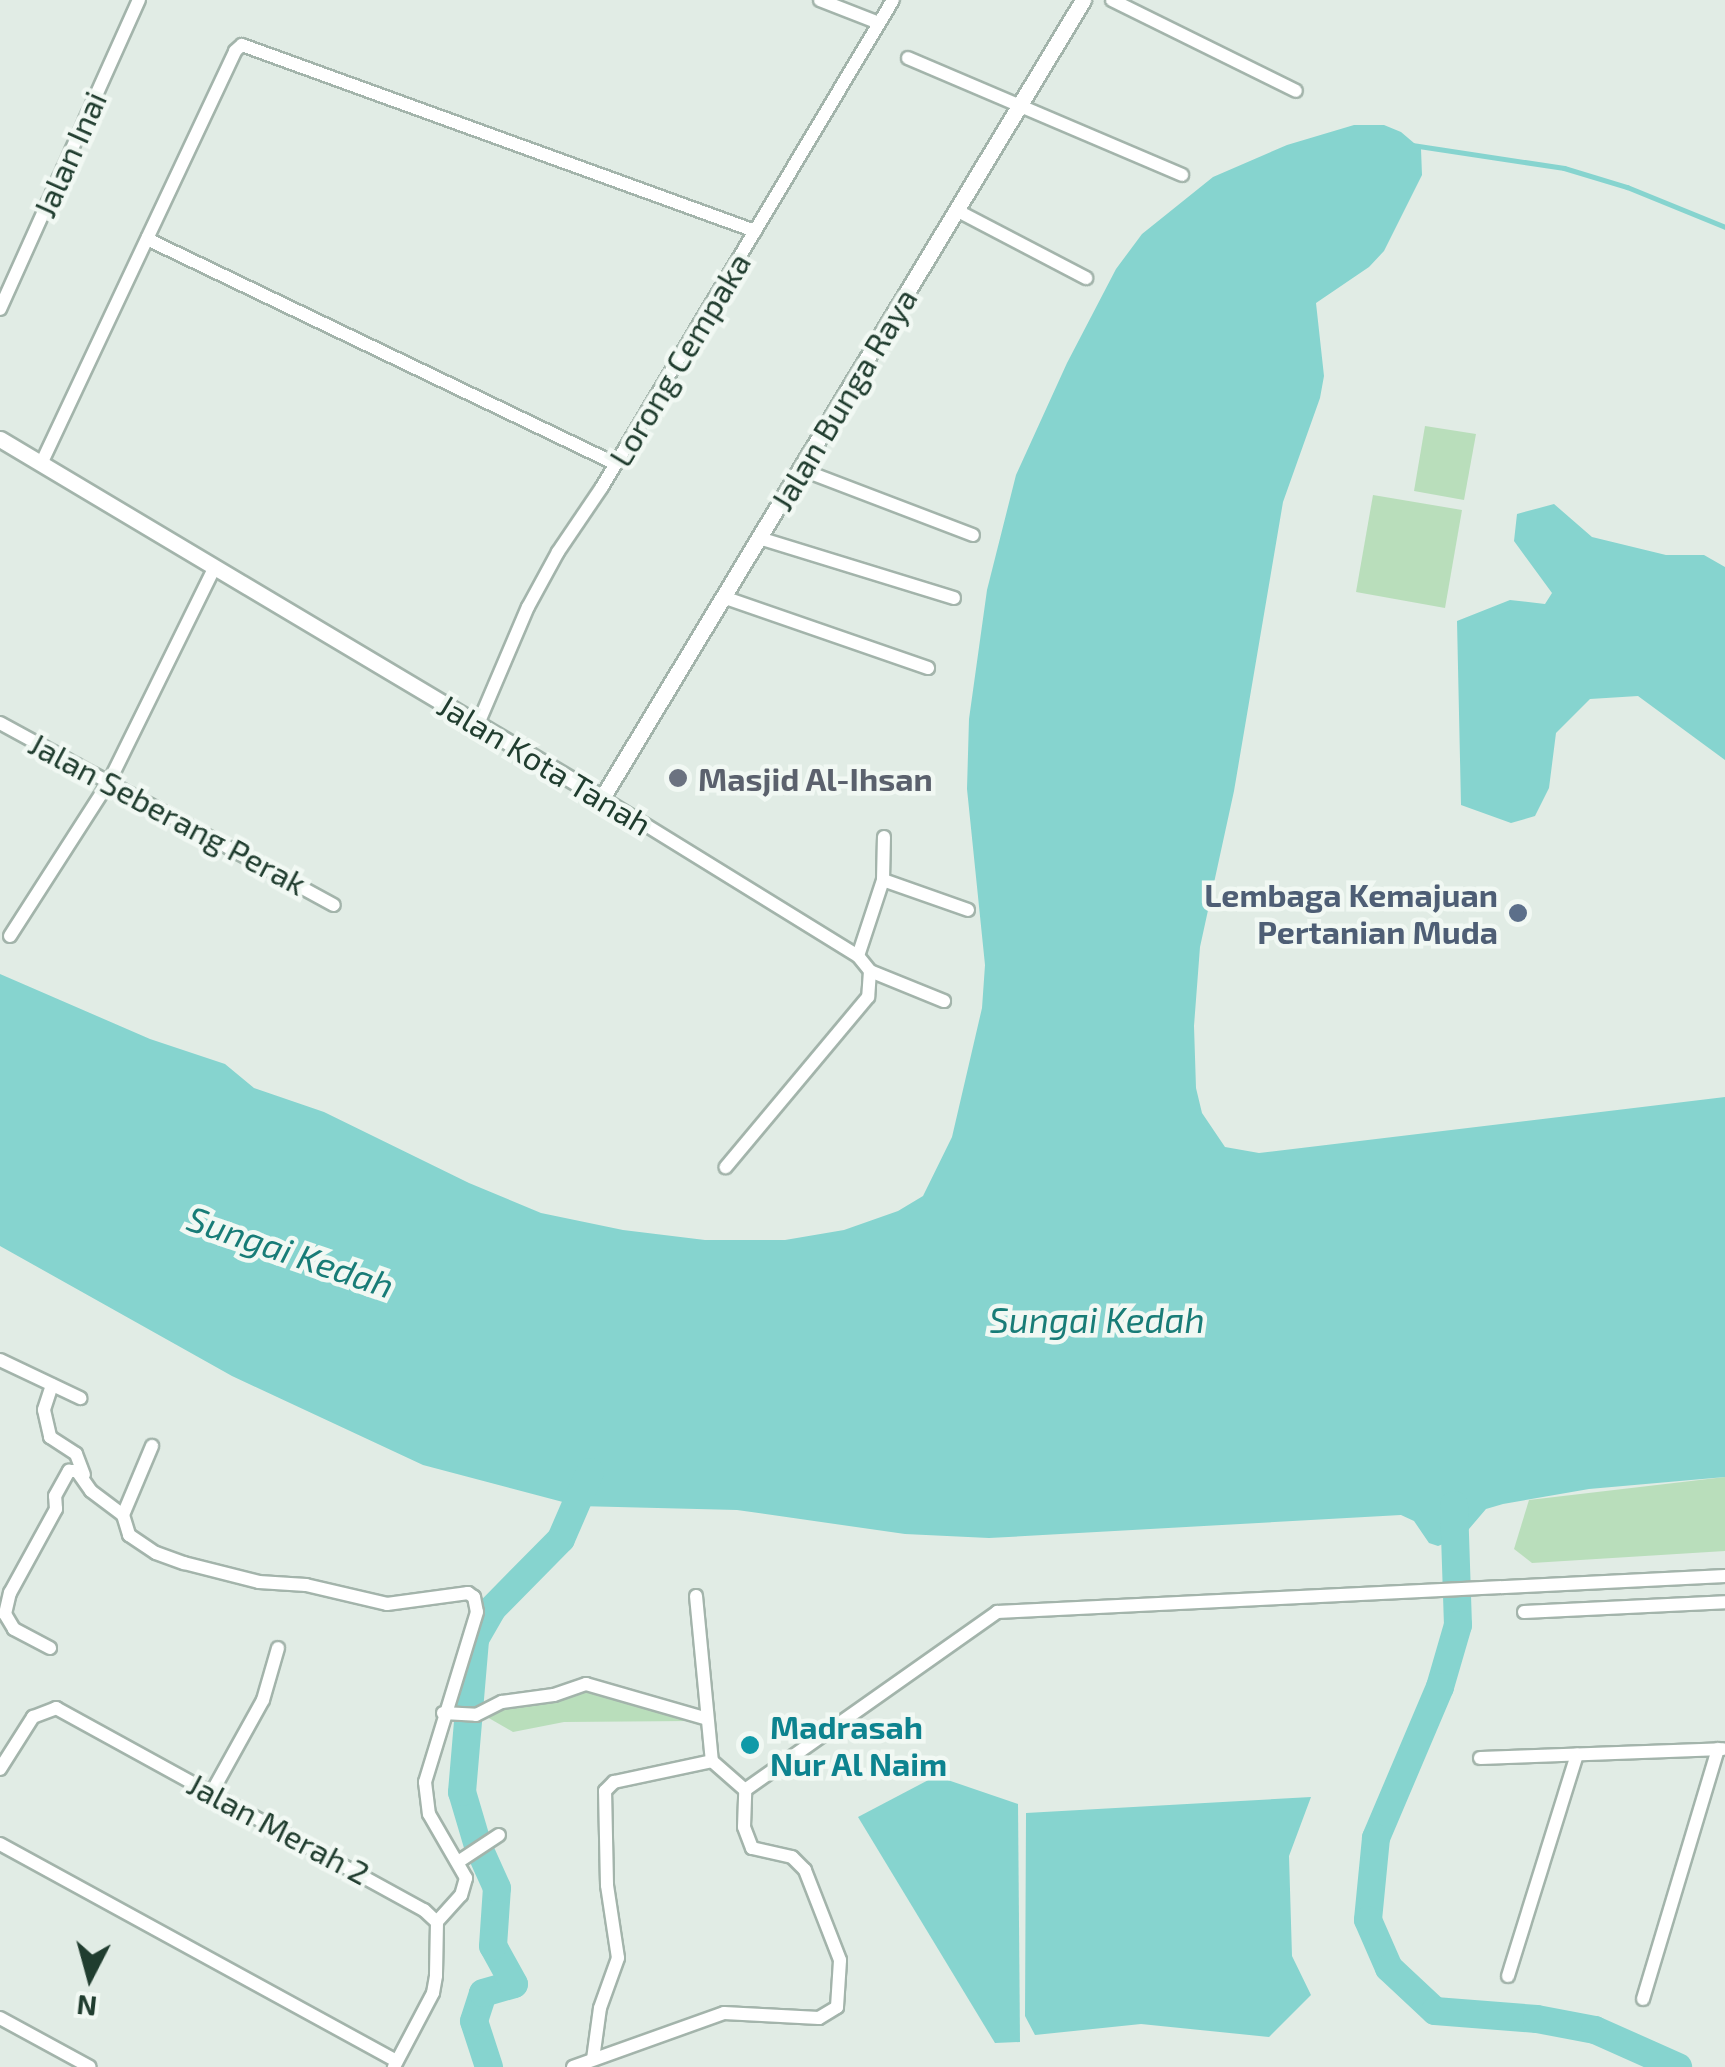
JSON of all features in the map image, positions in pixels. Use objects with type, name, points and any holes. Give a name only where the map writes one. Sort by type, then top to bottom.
[{"type":"street","name":"Jalan Inai","points":[[0,309],[139,0]]},
{"type":"street","points":[[820,0],[879,23]]},
{"type":"street","name":"Lorong Cempaka","points":[[478,724],[528,607],[893,0]]},
{"type":"street","name":"Jalan Bunga Raya","points":[[602,798],[1083,0]]},
{"type":"street","points":[[1112,0],[1296,91]]},
{"type":"street","points":[[41,464],[235,51],[248,44],[755,231]]},
{"type":"street","points":[[908,58],[1182,175]]},
{"type":"street","points":[[956,210],[1086,278]]},
{"type":"street","points":[[147,239],[616,464]]},
{"type":"street","name":"Jalan Kota Tanah","points":[[0,439],[602,798],[858,956],[870,971]]},
{"type":"street","points":[[800,469],[974,535]]},
{"type":"street","points":[[759,538],[954,598]]},
{"type":"street","points":[[10,936],[109,782],[215,567]]},
{"type":"street","points":[[723,596],[928,668]]},
{"type":"street","name":"Jalan Seberang Perak","points":[[0,723],[334,906]]},
{"type":"street","points":[[858,956],[883,880],[884,838]]},
{"type":"street","points":[[883,880],[968,910]]},
{"type":"street","points":[[726,1167],[868,998],[870,971],[944,1002]]},
{"type":"street","points":[[0,1360],[80,1398]]},
{"type":"street","points":[[0,1844],[395,2064],[432,1994],[438,1922],[466,1888],[463,1859],[429,1814],[425,1796],[427,1763],[448,1714],[477,1612],[474,1597],[468,1593],[387,1604],[306,1585],[260,1582],[156,1553],[129,1534],[123,1515],[91,1491],[76,1454],[50,1437],[44,1410],[52,1384]]},
{"type":"street","points":[[123,1515],[152,1446]]},
{"type":"street","points":[[50,1648],[7,1622],[5,1590],[56,1509],[61,1483],[69,1472],[77,1471],[84,1477]]},
{"type":"street","points":[[745,1790],[996,1612],[1725,1576]]},
{"type":"street","points":[[696,1596],[704,1718],[712,1761],[745,1790]]},
{"type":"street","points":[[1524,1612],[1725,1602]]},
{"type":"street","points":[[212,1792],[263,1700],[278,1648]]},
{"type":"street","points":[[448,1714],[476,1715],[502,1702],[554,1695],[586,1684],[704,1718]]},
{"type":"street","name":"Jalan Merah 2","points":[[0,1769],[33,1718],[56,1708],[392,1888],[438,1922]]},
{"type":"street","points":[[1480,1758],[1722,1749],[1644,1999]]},
{"type":"street","points":[[1508,1976],[1577,1755]]},
{"type":"street","points":[[593,2058],[600,2008],[618,1958],[607,1886],[605,1791],[624,1779],[712,1761]]},
{"type":"street","points":[[573,2067],[638,2047],[724,2013],[819,2018],[836,2007],[840,1960],[805,1870],[792,1857],[752,1848],[744,1828],[745,1790]]},
{"type":"street","points":[[463,1859],[499,1834]]},
{"type":"street","points":[[0,2018],[90,2067]]},
{"type":"green space","points":[[1425,426],[1476,434],[1464,500],[1414,491]]},
{"type":"green space","points":[[1373,495],[1462,510],[1445,608],[1356,592]]},
{"type":"green space","points":[[1725,1477],[1725,1551],[1532,1563],[1514,1549],[1529,1500]]},
{"type":"green space","points":[[585,1689],[692,1721],[564,1722],[513,1732],[487,1717],[494,1708]]},
{"type":"water","name":"Sungai Kedah","points":[[1354,125],[1384,125],[1401,132],[1421,149],[1422,175],[1384,251],[1369,267],[1316,303],[1324,376],[1320,398],[1283,502],[1234,791],[1200,947],[1194,1026],[1196,1088],[1202,1113],[1225,1147],[1259,1153],[1725,1097],[1725,1477],[1589,1489],[1503,1504],[1486,1509],[1463,1536],[1438,1546],[1429,1543],[1414,1521],[1401,1515],[989,1538],[905,1534],[737,1510],[578,1506],[423,1465],[232,1376],[0,1246],[0,974],[150,1039],[225,1064],[254,1088],[324,1112],[469,1183],[541,1213],[623,1230],[705,1240],[785,1240],[844,1230],[898,1211],[923,1196],[952,1137],[982,1008],[985,965],[967,789],[969,719],[987,590],[1016,475],[1067,363],[1116,269],[1142,234],[1213,177],[1287,145]]},
{"type":"water","points":[[1554,504],[1592,537],[1666,555],[1704,555],[1725,567],[1725,760],[1638,696],[1590,699],[1556,733],[1549,788],[1535,816],[1511,823],[1461,805],[1457,621],[1510,600],[1545,604],[1552,593],[1514,541],[1517,514]]},
{"type":"water","points":[[936,1776],[1018,1804],[1020,2042],[995,2043],[858,1817]]},
{"type":"water","points":[[1311,1797],[1289,1856],[1292,1956],[1311,1995],[1269,2037],[1141,2024],[1035,2035],[1025,2016],[1026,1813]]},
{"type":"waterway","points":[[1412,145],[1564,168],[1627,187],[1725,227]]},
{"type":"waterway","points":[[489,2067],[474,2021],[483,1993],[514,1984],[493,1946],[497,1888],[478,1846],[462,1792],[475,1639],[492,1609],[561,1539],[590,1472]]},
{"type":"waterway","points":[[1454,1505],[1458,1625],[1440,1687],[1376,1838],[1368,1920],[1389,1968],[1435,2011],[1537,2019],[1595,2030],[1678,2067]]},
{"type":"place","name":"Masjid Al-Ihsan","points":[[678,778]]},
{"type":"place","name":"Lembaga Kemajuan Pertanian Muda","points":[[1518,913]]},
{"type":"place","name":"Madrasah Nur Al Naim","points":[[750,1745]]}]
